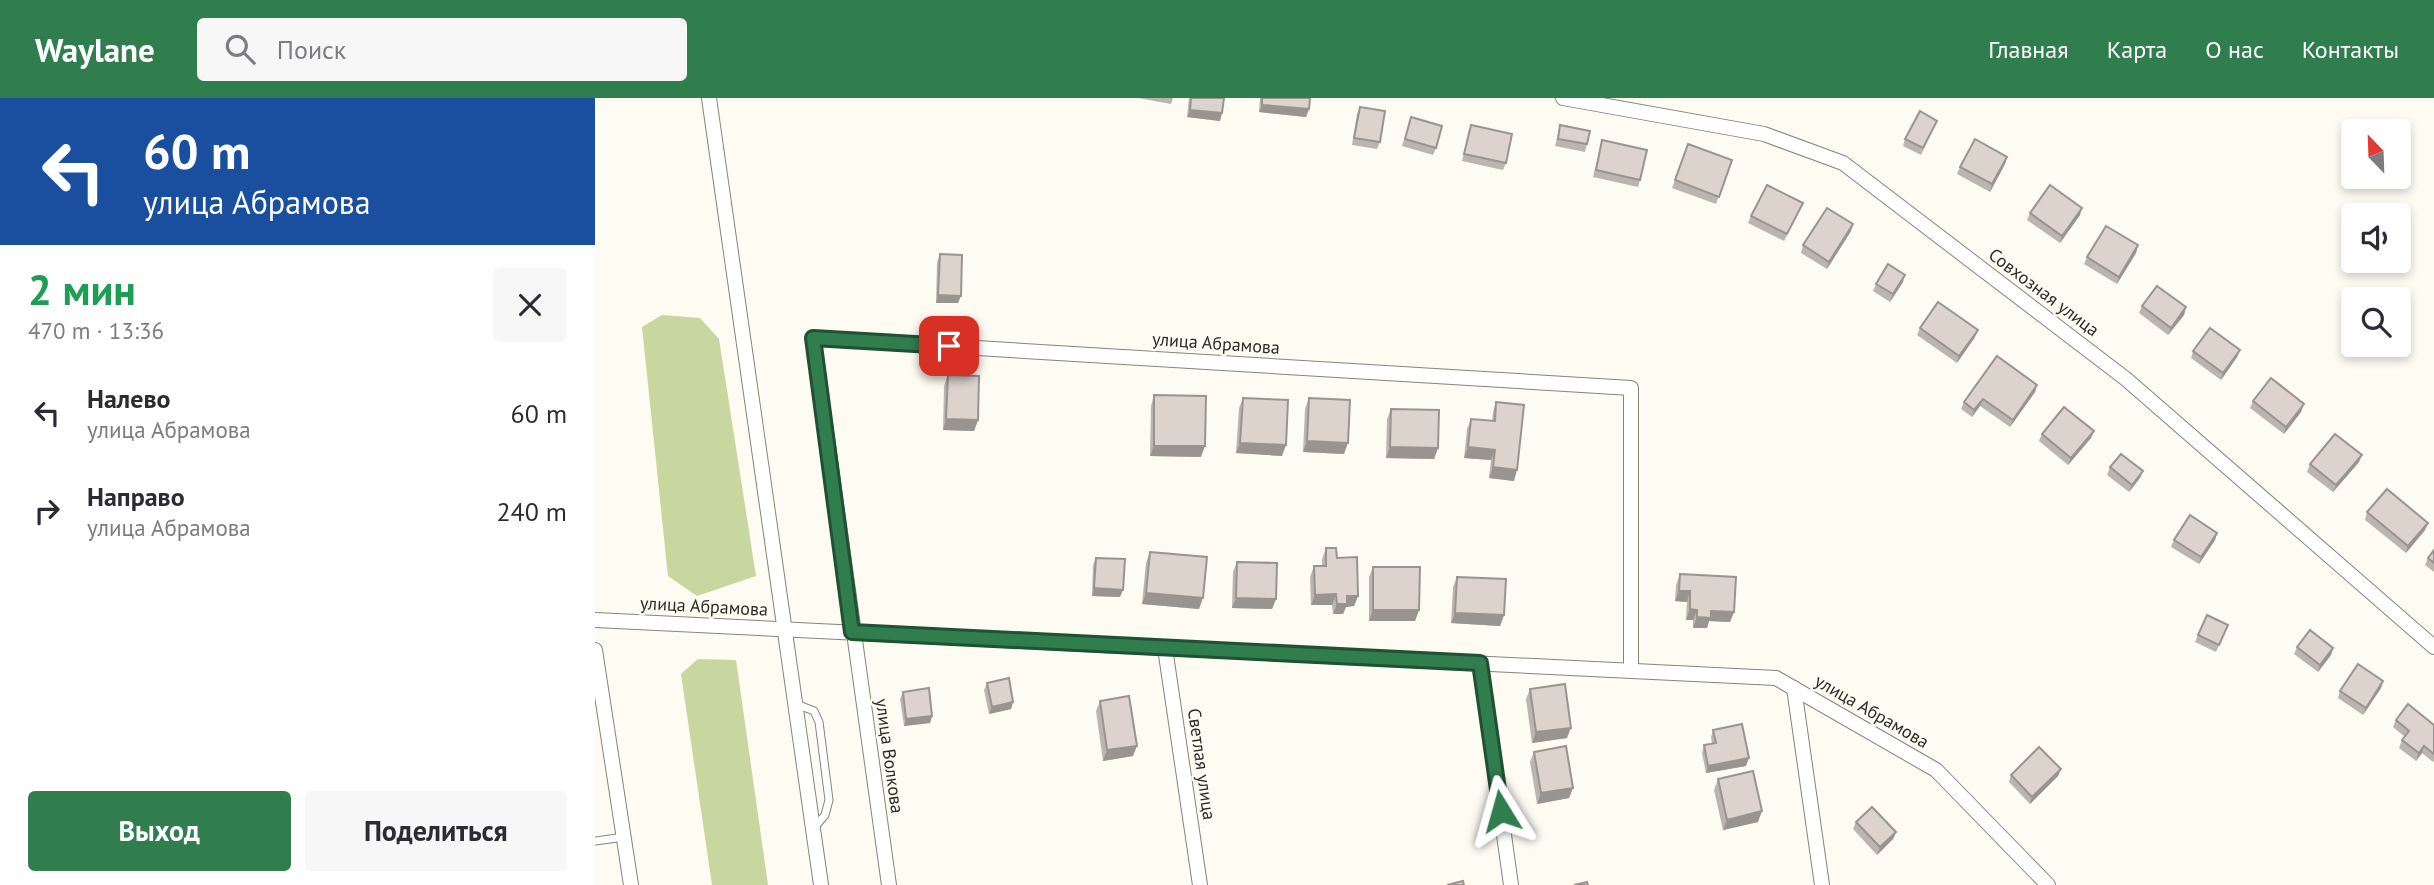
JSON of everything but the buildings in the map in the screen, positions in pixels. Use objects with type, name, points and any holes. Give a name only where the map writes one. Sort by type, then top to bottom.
[{"type":"street","points":[[709,98],[821,885]]},
{"type":"street","name":"Совхозная улица","points":[[1563,98],[1764,134],[1843,163],[2126,379],[2434,647]]},
{"type":"street","name":"улица Абрамова","points":[[852,632],[813,338],[1631,388],[1631,670]]},
{"type":"street","name":"улица Абрамова","points":[[595,620],[1776,677],[1936,770],[2048,885]]},
{"type":"street","name":"улица Волкова","points":[[852,632],[889,885]]},
{"type":"street","name":"Светлая улица","points":[[1165,648],[1200,885]]},
{"type":"street","points":[[595,650],[600,706],[625,837],[631,885]]},
{"type":"street","points":[[1480,663],[1511,885]]},
{"type":"street","points":[[1794,688],[1822,885]]},
{"type":"lane","points":[[796,704],[814,711],[819,722],[828,800],[825,815],[813,829]]},
{"type":"lane","points":[[595,841],[625,837]]},
{"type":"green space","points":[[662,315],[700,318],[719,339],[756,576],[697,596],[668,576],[642,327]]},
{"type":"green space","points":[[698,659],[736,660],[768,885],[712,885],[681,674]]},
{"type":"route","points":[[949,346],[813,338],[852,632],[1480,663],[1501,811]]}]
